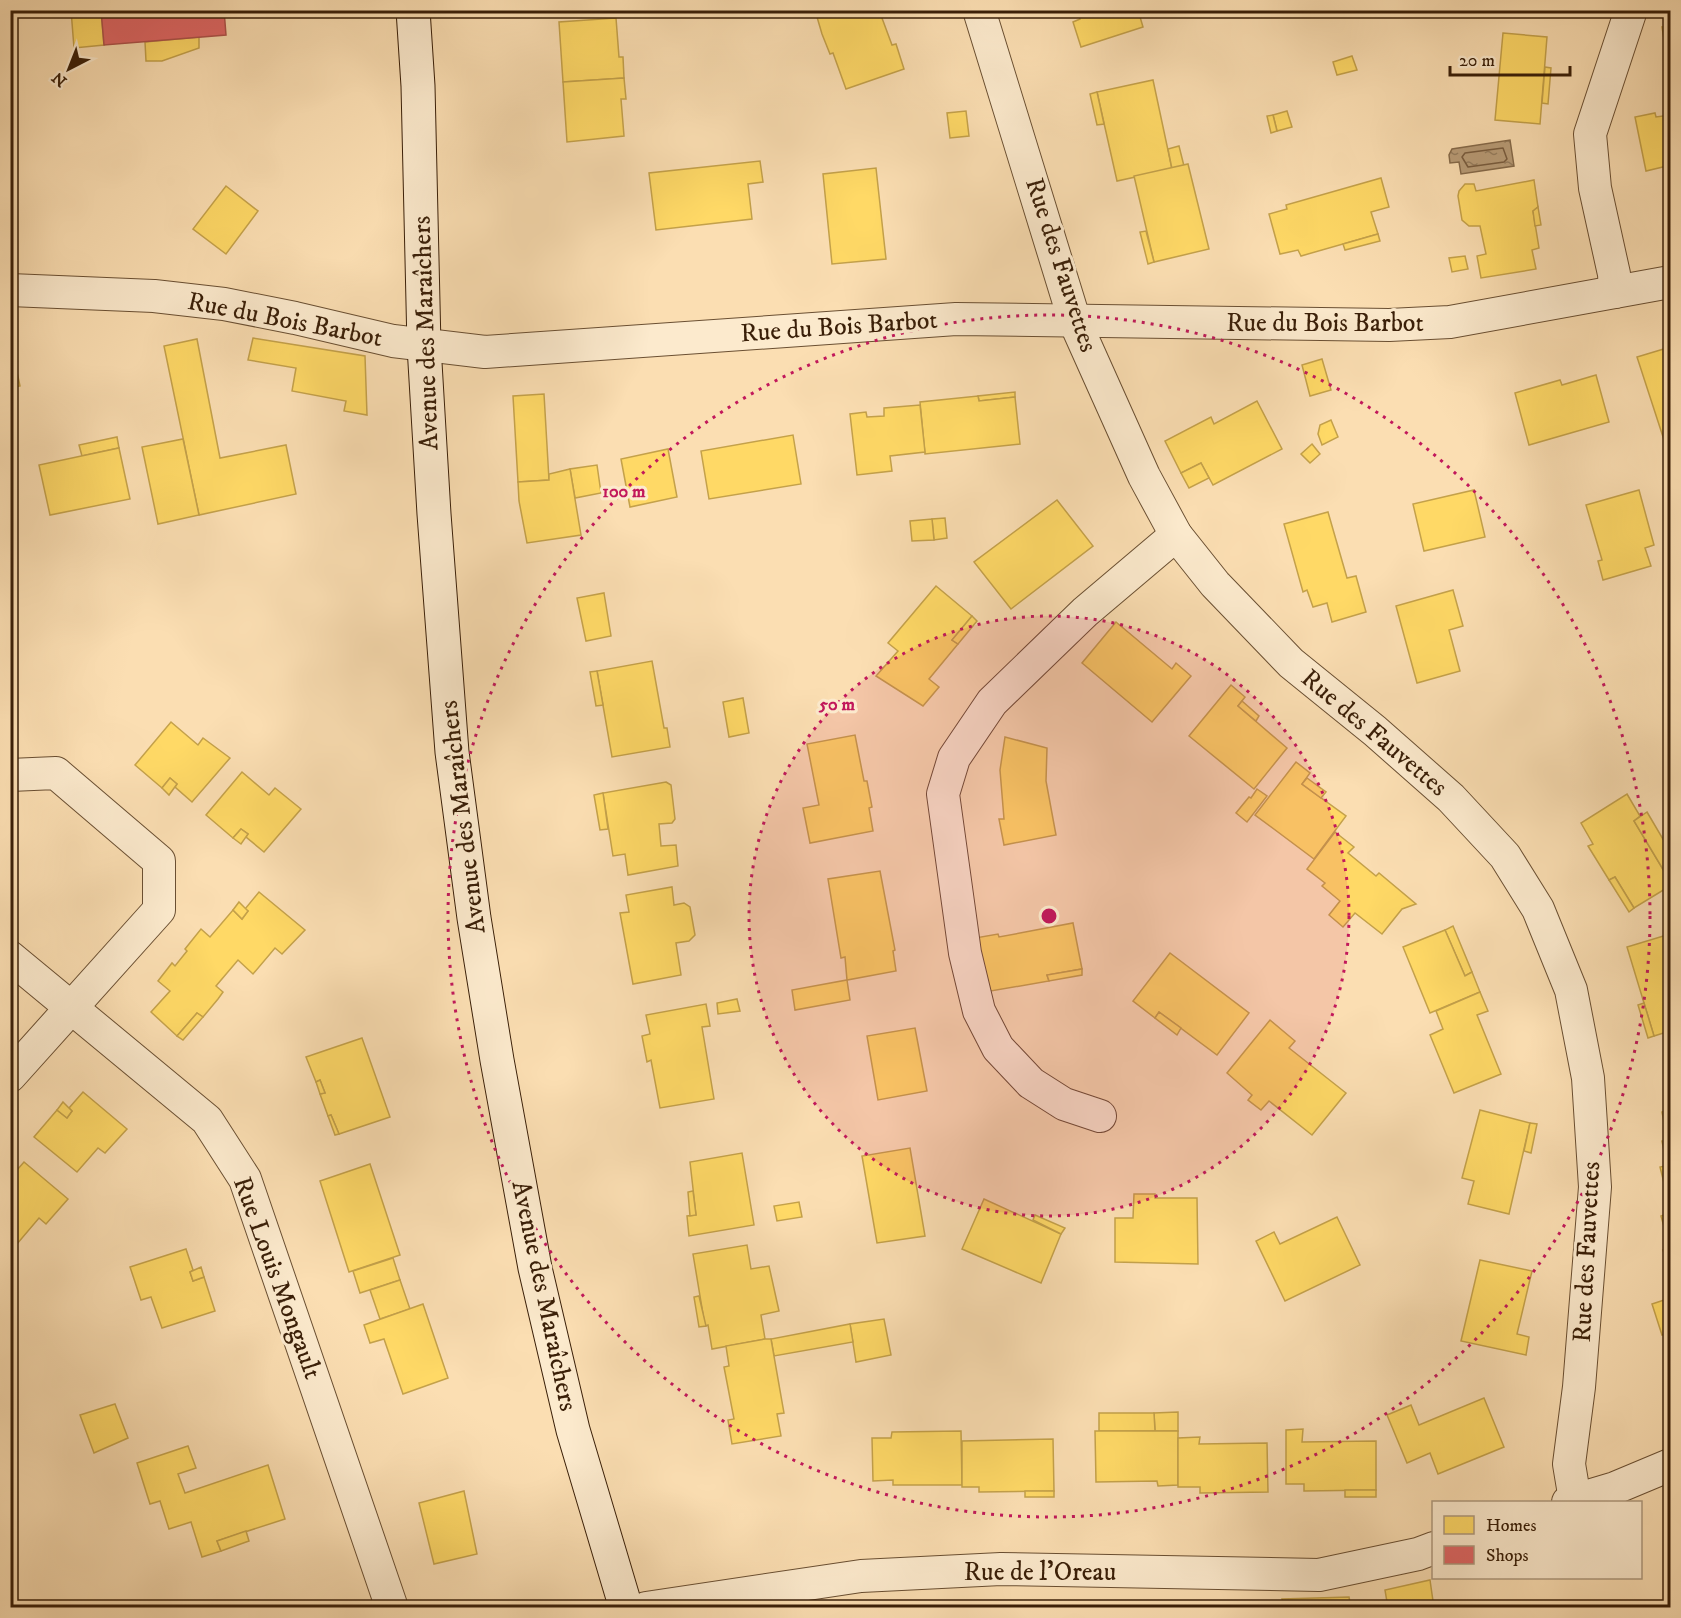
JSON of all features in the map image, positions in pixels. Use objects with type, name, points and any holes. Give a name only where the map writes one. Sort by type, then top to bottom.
[{"type":"street","name":"Avenue des Maraîchers","points":[[413,10],[418,86],[424,346],[452,752],[481,965],[535,1268],[573,1431],[626,1608]]},
{"type":"street","name":"Rue des Fauvettes","points":[[979,10],[1075,322],[1144,476],[1176,535],[1215,584],[1291,663],[1375,731],[1451,798],[1505,856],[1538,909],[1571,990],[1588,1078],[1595,1187],[1579,1387],[1569,1464],[1572,1501]]},
{"type":"street","points":[[1615,292],[1614,274],[1595,188],[1590,134],[1631,10]]},
{"type":"street","name":"Rue du Bois Barbot","points":[[10,290],[153,296],[224,304],[393,341],[484,352],[956,319],[1389,325],[1440,323],[1671,282]]},
{"type":"street","points":[[1100,1116],[1064,1104],[1031,1083],[998,1048],[979,1011],[965,953],[943,794],[954,758],[992,702],[1085,612],[1176,535]]},
{"type":"street","points":[[10,775],[56,773],[159,861],[159,910],[10,1076]]},
{"type":"street","name":"Rue Louis Mongault","points":[[10,957],[207,1120],[245,1179],[392,1608]]},
{"type":"street","points":[[1572,1501],[1615,1488],[1671,1465]]},
{"type":"street","name":"Rue de l'Oreau","points":[[646,1608],[861,1576],[1001,1569],[1319,1575],[1418,1554],[1432,1549]]},
{"type":"water","points":[[1510,140],[1514,166],[1461,174],[1459,162],[1450,163],[1449,155],[1452,149]]},
{"type":"building: Homes","points":[[71,10],[101,10],[104,45],[74,48]]},
{"type":"building: Homes","points":[[818,10],[879,10],[892,45],[896,44],[904,69],[846,89],[833,53],[830,54],[822,34],[817,17],[820,15]]},
{"type":"building: Homes","points":[[1077,10],[1138,10],[1143,27],[1081,47],[1073,22],[1080,19]]},
{"type":"building: Homes","points":[[1513,10],[1561,10],[1560,16]]},
{"type":"building: Homes","points":[[616,18],[619,57],[623,57],[624,78],[563,82],[559,22]]},
{"type":"building: Homes","points":[[1670,26],[1670,51],[1666,52],[1662,27]]},
{"type":"building: Homes","points":[[1503,33],[1547,37],[1540,124],[1495,120]]},
{"type":"building: Homes","points":[[199,37],[199,48],[162,61],[146,61],[145,42]]},
{"type":"building: Homes","points":[[1352,56],[1357,70],[1337,75],[1333,62]]},
{"type":"building: Homes","points":[[1545,67],[1551,68],[1548,104],[1542,103]]},
{"type":"building: Homes","points":[[624,78],[626,99],[621,99],[624,136],[567,142],[563,82]]},
{"type":"building: Homes","points":[[1153,80],[1172,169],[1117,181],[1097,92]]},
{"type":"building: Homes","points":[[1097,92],[1104,124],[1097,125],[1090,94]]},
{"type":"building: Homes","points":[[966,111],[969,136],[950,138],[947,113]]},
{"type":"building: Homes","points":[[1287,111],[1292,127],[1277,131],[1273,115]]},
{"type":"building: Homes","points":[[1655,113],[1656,117],[1670,115],[1670,170],[1667,170],[1667,166],[1646,171],[1635,117]]},
{"type":"building: Homes","points":[[1273,115],[1277,131],[1271,133],[1267,116]]},
{"type":"building: Homes","points":[[1179,146],[1184,166],[1172,169],[1168,149]]},
{"type":"building: Homes","points":[[760,161],[763,182],[748,184],[752,219],[656,230],[649,173]]},
{"type":"building: Homes","points":[[1188,164],[1209,249],[1154,262],[1134,176]]},
{"type":"building: Homes","points":[[876,168],[886,259],[832,264],[823,174]]},
{"type":"building: Homes","points":[[1381,178],[1389,207],[1371,212],[1378,234],[1301,256],[1298,250],[1280,254],[1269,214],[1287,209],[1286,205]]},
{"type":"building: Homes","points":[[1534,180],[1538,207],[1533,211],[1539,248],[1532,250],[1536,269],[1481,278],[1477,256],[1486,254],[1480,226],[1469,226],[1462,220],[1459,191],[1465,184],[1474,184],[1476,191]]},
{"type":"building: Homes","points":[[226,186],[258,211],[226,254],[193,229]]},
{"type":"building: Homes","points":[[1538,207],[1541,225],[1535,226],[1533,211]]},
{"type":"building: Homes","points":[[1146,231],[1154,262],[1148,264],[1140,232]]},
{"type":"building: Homes","points":[[1378,234],[1380,241],[1345,250],[1343,244]]},
{"type":"building: Homes","points":[[1465,256],[1468,269],[1452,272],[1449,258]]},
{"type":"building: Homes","points":[[253,338],[365,356],[367,415],[344,411],[346,401],[292,391],[296,368],[248,360]]},
{"type":"building: Homes","points":[[197,339],[220,458],[286,445],[296,494],[199,515],[164,346]]},
{"type":"building: Homes","points":[[1667,348],[1670,360],[1670,441],[1665,443],[1637,357]]},
{"type":"building: Homes","points":[[1322,359],[1331,390],[1310,396],[1302,365]]},
{"type":"building: Homes","points":[[15,363],[20,386],[10,388],[10,364]]},
{"type":"building: Homes","points":[[1596,375],[1609,422],[1529,445],[1515,393],[1560,380],[1562,385]]},
{"type":"building: Homes","points":[[1015,392],[1015,397],[979,401],[978,396]]},
{"type":"building: Homes","points":[[544,394],[549,480],[518,482],[513,396]]},
{"type":"building: Homes","points":[[978,396],[979,401],[1015,397],[1020,444],[925,454],[920,402]]},
{"type":"building: Homes","points":[[1257,401],[1282,449],[1213,485],[1201,463],[1181,473],[1165,441],[1211,417],[1214,424]]},
{"type":"building: Homes","points":[[920,405],[925,452],[890,456],[892,471],[857,475],[850,414],[866,412],[867,417],[884,416],[884,408]]},
{"type":"building: Homes","points":[[1331,420],[1338,437],[1322,445],[1318,434],[1320,425]]},
{"type":"building: Homes","points":[[793,435],[801,484],[709,499],[701,451]]},
{"type":"building: Homes","points":[[117,437],[119,448],[82,456],[79,445]]},
{"type":"building: Homes","points":[[183,439],[199,515],[158,524],[142,447]]},
{"type":"building: Homes","points":[[1312,444],[1320,454],[1310,463],[1301,454]]},
{"type":"building: Homes","points":[[119,448],[130,499],[50,515],[39,465]]},
{"type":"building: Homes","points":[[668,449],[677,497],[630,507],[621,459]]},
{"type":"building: Homes","points":[[1201,463],[1209,478],[1189,488],[1181,473]]},
{"type":"building: Homes","points":[[597,465],[601,493],[575,498],[570,469]]},
{"type":"building: Homes","points":[[570,469],[581,535],[527,543],[518,482],[549,480],[549,474]]},
{"type":"building: Homes","points":[[1474,490],[1485,537],[1424,551],[1413,504]]},
{"type":"building: Homes","points":[[1639,490],[1654,545],[1645,548],[1651,566],[1603,580],[1598,561],[1602,560],[1586,505]]},
{"type":"building: Homes","points":[[1057,500],[1093,546],[1011,609],[974,562]]},
{"type":"building: Homes","points":[[1328,512],[1347,578],[1356,576],[1366,612],[1332,622],[1327,603],[1313,607],[1307,590],[1303,592],[1284,524]]},
{"type":"building: Homes","points":[[945,518],[947,538],[934,540],[932,519]]},
{"type":"building: Homes","points":[[932,519],[934,540],[912,541],[910,521]]},
{"type":"building: Homes","points":[[936,586],[972,616],[952,640],[958,644],[929,679],[939,687],[923,706],[876,676],[898,651],[888,643]]},
{"type":"building: Homes","points":[[1453,590],[1463,626],[1449,630],[1460,671],[1417,683],[1396,606]]},
{"type":"building: Homes","points":[[604,593],[611,636],[586,641],[577,598]]},
{"type":"building: Homes","points":[[972,616],[977,621],[958,644],[952,640]]},
{"type":"building: Homes","points":[[1116,622],[1172,669],[1176,663],[1191,676],[1152,722],[1082,663]]},
{"type":"building: Homes","points":[[652,661],[664,728],[667,728],[670,747],[612,757],[597,671]]},
{"type":"building: Homes","points":[[597,671],[603,705],[596,706],[590,672]]},
{"type":"building: Homes","points":[[1231,685],[1245,697],[1238,706],[1287,748],[1254,789],[1189,736]]},
{"type":"building: Homes","points":[[743,698],[749,733],[729,737],[723,702]]},
{"type":"building: Homes","points":[[1242,701],[1259,716],[1256,721],[1238,706]]},
{"type":"building: Homes","points":[[171,722],[198,745],[203,738],[230,758],[192,802],[175,787],[177,784],[170,778],[162,788],[135,765]]},
{"type":"building: Homes","points":[[855,735],[864,781],[867,781],[872,807],[869,808],[873,831],[810,843],[803,808],[819,805],[807,744]]},
{"type":"building: Homes","points":[[1005,737],[1047,748],[1046,781],[1056,835],[1004,845],[999,819],[1004,819],[1000,770]]},
{"type":"building: Homes","points":[[1296,762],[1310,773],[1302,784],[1346,816],[1314,859],[1255,815]]},
{"type":"building: Homes","points":[[242,772],[269,795],[275,788],[301,809],[264,852],[246,837],[248,834],[241,829],[233,838],[206,815]]},
{"type":"building: Homes","points":[[170,778],[177,784],[169,795],[162,788]]},
{"type":"building: Homes","points":[[1307,778],[1326,792],[1321,798],[1302,784]]},
{"type":"building: Homes","points":[[666,782],[671,785],[675,819],[672,823],[659,824],[661,846],[676,845],[678,866],[628,875],[625,854],[613,856],[603,793]]},
{"type":"building: Homes","points":[[1257,789],[1267,796],[1247,822],[1236,813]]},
{"type":"building: Homes","points":[[603,793],[608,829],[600,830],[594,795]]},
{"type":"building: Homes","points":[[1627,794],[1640,816],[1634,821],[1670,881],[1670,886],[1634,908],[1615,877],[1609,880],[1588,846],[1593,844],[1581,823]]},
{"type":"building: Homes","points":[[1647,812],[1670,851],[1670,881],[1634,821]]},
{"type":"building: Homes","points":[[241,829],[248,834],[241,844],[233,838]]},
{"type":"building: Homes","points":[[1335,832],[1354,847],[1348,853],[1376,876],[1379,873],[1416,904],[1402,909],[1382,934],[1355,913],[1343,927],[1329,915],[1340,901],[1322,886],[1325,883],[1307,869]]},
{"type":"building: Homes","points":[[880,871],[895,950],[893,951],[896,971],[847,980],[845,957],[841,958],[828,879]]},
{"type":"building: Homes","points":[[1615,877],[1634,908],[1629,912],[1609,880]]},
{"type":"building: Homes","points":[[672,887],[674,905],[684,903],[690,907],[695,935],[689,941],[676,943],[681,975],[633,984],[620,913],[629,912],[626,895]]},
{"type":"building: Homes","points":[[259,892],[305,930],[282,954],[275,948],[253,974],[238,960],[216,986],[223,992],[218,999],[203,1017],[197,1013],[177,1036],[151,1012],[170,991],[158,981],[172,963],[175,966],[201,929],[210,937],[233,910],[242,919],[248,911],[245,909]]},
{"type":"building: Homes","points":[[239,902],[248,911],[242,919],[233,910]]},
{"type":"building: Homes","points":[[1073,923],[1082,969],[1047,975],[1049,981],[985,992],[975,938],[998,934],[999,937]]},
{"type":"building: Homes","points":[[1453,926],[1472,972],[1465,976],[1445,930]]},
{"type":"building: Homes","points":[[1445,930],[1465,976],[1472,972],[1480,992],[1430,1013],[1403,947]]},
{"type":"building: Homes","points":[[1670,934],[1670,1031],[1654,1036],[1627,947]]},
{"type":"building: Homes","points":[[1170,953],[1249,1013],[1217,1055],[1159,1012],[1155,1018],[1133,1001]]},
{"type":"building: Homes","points":[[1082,969],[1082,975],[1049,981],[1047,975]]},
{"type":"building: Homes","points":[[847,980],[850,1000],[795,1010],[792,990]]},
{"type":"building: Homes","points":[[1480,992],[1488,1011],[1477,1015],[1501,1074],[1454,1093],[1430,1035],[1443,1029],[1436,1011]]},
{"type":"building: Homes","points":[[737,999],[740,1011],[718,1014],[717,1003]]},
{"type":"building: Homes","points":[[1644,1003],[1654,1036],[1648,1038],[1638,1005]]},
{"type":"building: Homes","points":[[706,1004],[710,1026],[702,1027],[714,1099],[660,1108],[651,1060],[647,1062],[642,1036],[650,1034],[646,1015]]},
{"type":"building: Homes","points":[[1159,1012],[1181,1028],[1177,1035],[1155,1018]]},
{"type":"building: Homes","points":[[197,1013],[203,1017],[183,1040],[177,1036]]},
{"type":"building: Homes","points":[[1270,1020],[1295,1041],[1289,1048],[1346,1093],[1312,1135],[1269,1101],[1261,1110],[1248,1100],[1252,1095],[1227,1073]]},
{"type":"building: Homes","points":[[915,1028],[927,1091],[878,1100],[867,1036]]},
{"type":"building: Homes","points":[[362,1038],[390,1117],[339,1134],[331,1115],[328,1116],[320,1094],[325,1093],[320,1080],[316,1082],[306,1057]]},
{"type":"building: Homes","points":[[320,1080],[325,1093],[320,1094],[316,1082]]},
{"type":"building: Homes","points":[[83,1092],[127,1129],[105,1153],[98,1148],[77,1172],[34,1137],[57,1110],[67,1118],[72,1111],[69,1108]]},
{"type":"building: Homes","points":[[63,1102],[72,1111],[67,1118],[57,1110]]},
{"type":"building: Homes","points":[[1480,1110],[1530,1123],[1509,1214],[1468,1204],[1474,1181],[1462,1178]]},
{"type":"building: Homes","points":[[1670,1110],[1670,1153],[1662,1112]]},
{"type":"building: Homes","points":[[331,1115],[339,1134],[335,1135],[328,1116]]},
{"type":"building: Homes","points":[[1530,1123],[1537,1124],[1531,1153],[1524,1151]]},
{"type":"building: Homes","points":[[1668,1140],[1670,1165],[1667,1166],[1662,1141]]},
{"type":"building: Homes","points":[[910,1148],[925,1236],[877,1243],[862,1156]]},
{"type":"building: Homes","points":[[742,1153],[754,1225],[689,1236],[687,1216],[696,1215],[690,1162]]},
{"type":"building: Homes","points":[[24,1162],[68,1199],[46,1224],[39,1218],[17,1244],[10,1238],[10,1184],[13,1181],[10,1178]]},
{"type":"building: Homes","points":[[370,1164],[400,1255],[349,1272],[320,1181]]},
{"type":"building: Homes","points":[[1670,1165],[1670,1182],[1664,1183],[1660,1167]]},
{"type":"building: Homes","points":[[693,1191],[696,1215],[690,1216],[688,1192]]},
{"type":"building: Homes","points":[[1134,1194],[1155,1194],[1155,1198],[1197,1198],[1198,1264],[1115,1262],[1115,1218],[1133,1218]]},
{"type":"building: Homes","points":[[984,1199],[1061,1234],[1041,1283],[962,1249]]},
{"type":"building: Homes","points":[[799,1202],[802,1217],[777,1221],[774,1206]]},
{"type":"building: Homes","points":[[1670,1213],[1670,1248],[1661,1216]]},
{"type":"building: Homes","points":[[1035,1215],[1065,1228],[1061,1234],[1033,1220]]},
{"type":"building: Homes","points":[[1337,1217],[1360,1265],[1285,1301],[1256,1241],[1274,1232],[1280,1244]]},
{"type":"building: Homes","points":[[747,1245],[751,1269],[769,1266],[779,1311],[761,1315],[765,1339],[712,1349],[708,1325],[705,1326],[693,1254]]},
{"type":"building: Homes","points":[[1670,1248],[1670,1271],[1663,1250]]},
{"type":"building: Homes","points":[[186,1249],[193,1270],[190,1272],[193,1281],[204,1277],[215,1311],[162,1328],[151,1297],[141,1300],[130,1267]]},
{"type":"building: Homes","points":[[393,1258],[400,1280],[360,1293],[353,1271]]},
{"type":"building: Homes","points":[[1480,1260],[1532,1271],[1517,1334],[1529,1337],[1526,1355],[1461,1341]]},
{"type":"building: Homes","points":[[201,1267],[204,1277],[193,1281],[190,1272]]},
{"type":"building: Homes","points":[[400,1280],[410,1309],[380,1319],[370,1290]]},
{"type":"building: Homes","points":[[699,1296],[706,1326],[699,1327],[694,1297]]},
{"type":"building: Homes","points":[[1670,1298],[1670,1339],[1669,1333],[1662,1335],[1652,1304]]},
{"type":"building: Homes","points":[[423,1304],[448,1378],[403,1394],[384,1339],[370,1343],[364,1325]]},
{"type":"building: Homes","points":[[884,1319],[891,1355],[856,1362],[850,1324]]},
{"type":"building: Homes","points":[[850,1324],[853,1342],[774,1356],[771,1339]]},
{"type":"building: Homes","points":[[771,1339],[784,1413],[777,1414],[781,1436],[732,1444],[728,1420],[734,1419],[724,1367],[729,1366],[726,1346]]},
{"type":"building: Homes","points":[[1484,1398],[1504,1447],[1438,1474],[1430,1453],[1407,1463],[1387,1415],[1411,1405],[1419,1425]]},
{"type":"building: Homes","points":[[115,1404],[128,1438],[94,1453],[80,1415]]},
{"type":"building: Homes","points":[[1178,1412],[1178,1431],[1155,1431],[1154,1413]]},
{"type":"building: Homes","points":[[1099,1413],[1154,1413],[1155,1431],[1099,1431]]},
{"type":"building: Homes","points":[[1303,1429],[1302,1442],[1376,1441],[1376,1490],[1304,1491],[1304,1484],[1286,1484],[1286,1430]]},
{"type":"building: Homes","points":[[961,1431],[962,1485],[893,1485],[893,1480],[873,1481],[872,1438],[891,1438],[892,1432]]},
{"type":"building: Homes","points":[[1095,1431],[1178,1431],[1178,1485],[1158,1486],[1157,1481],[1096,1482]]},
{"type":"building: Homes","points":[[1200,1437],[1199,1444],[1267,1443],[1268,1492],[1200,1493],[1200,1487],[1178,1487],[1178,1438]]},
{"type":"building: Homes","points":[[1053,1439],[1054,1491],[979,1492],[979,1487],[962,1487],[962,1441]]},
{"type":"building: Homes","points":[[188,1446],[196,1468],[178,1474],[185,1493],[268,1465],[285,1519],[217,1541],[221,1551],[202,1557],[191,1522],[169,1529],[160,1501],[150,1504],[137,1463]]},
{"type":"building: Homes","points":[[1345,1490],[1376,1490],[1376,1497],[1345,1497]]},
{"type":"building: Homes","points":[[464,1491],[477,1554],[434,1564],[419,1503]]},
{"type":"building: Homes","points":[[1025,1491],[1054,1491],[1054,1497],[1025,1497]]},
{"type":"building: Homes","points":[[246,1531],[249,1541],[221,1551],[217,1541]]},
{"type":"building: Homes","points":[[1430,1580],[1434,1608],[1388,1608],[1385,1590]]},
{"type":"building: Homes","points":[[1349,1597],[1351,1608],[1284,1608],[1282,1599]]},
{"type":"building: Homes","points":[[977,1601],[978,1608],[929,1608],[929,1604]]},
{"type":"building: Homes","points":[[1176,1601],[1176,1608],[1117,1608],[1116,1602]]},
{"type":"building: Shops","points":[[101,10],[224,10],[226,35],[104,45]]}]
